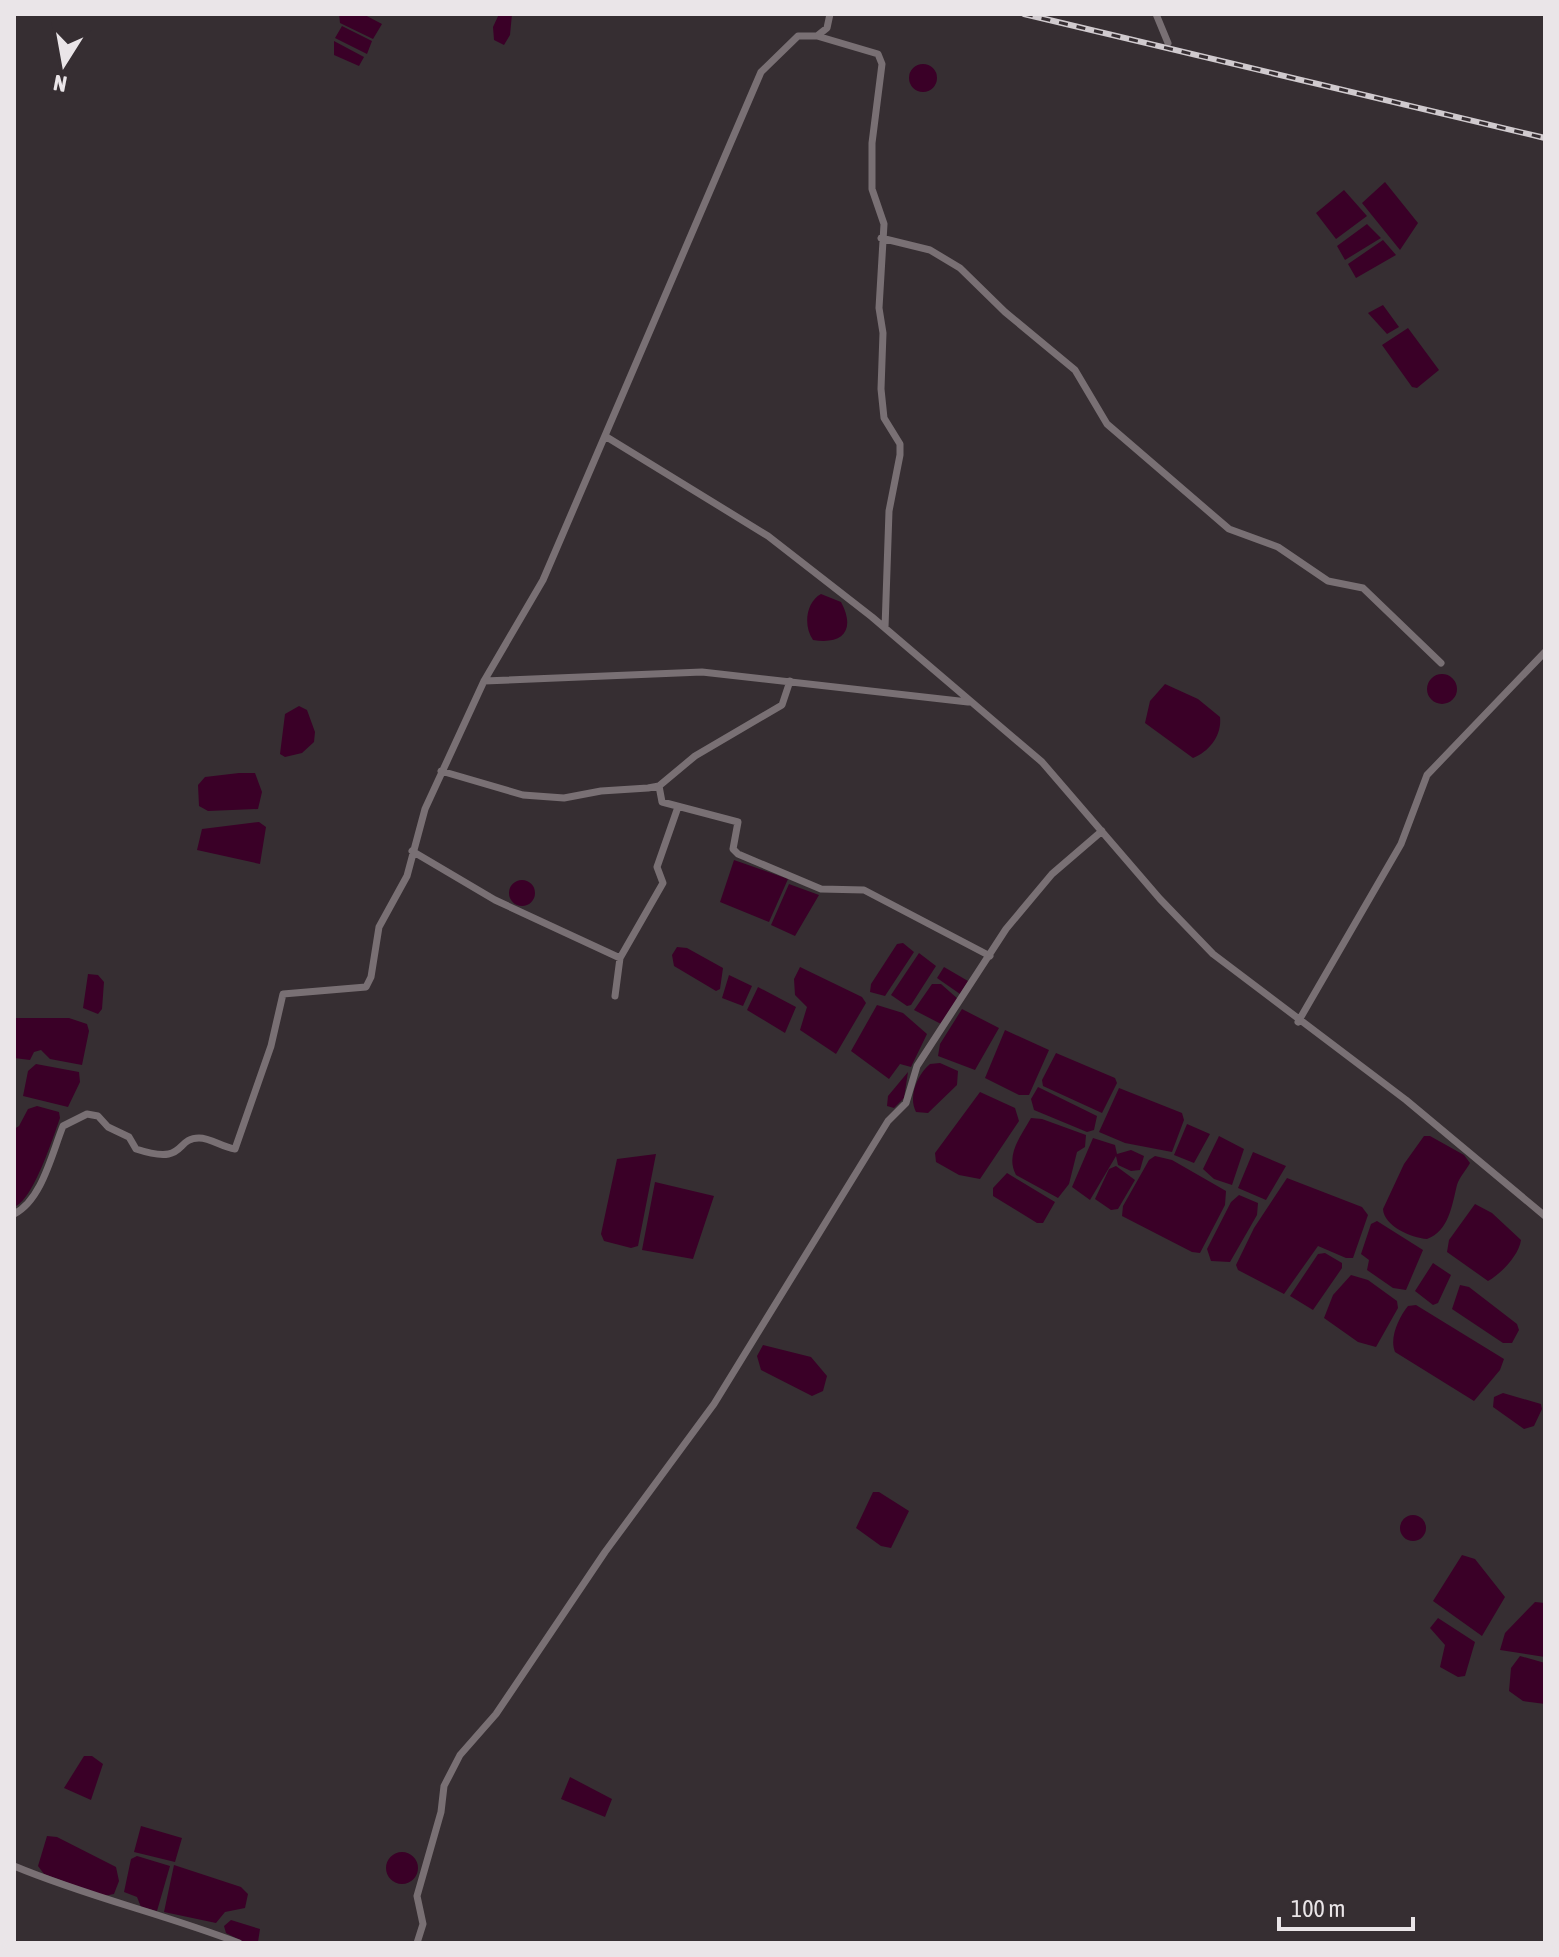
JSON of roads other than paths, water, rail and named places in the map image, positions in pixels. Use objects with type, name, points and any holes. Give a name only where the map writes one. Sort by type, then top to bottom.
[{"type":"street","points":[[817,36],[827,28],[830,14]]},
{"type":"street","points":[[1156,14],[1168,43]]},
{"type":"street","points":[[14,1214],[24,1208],[45,1173],[63,1126],[87,1114],[98,1116],[108,1127],[129,1137],[136,1149],[156,1155],[177,1153],[195,1138],[235,1149],[271,1046],[283,994],[366,987],[371,977],[379,927],[407,876],[412,851],[441,771],[484,681],[543,580],[761,72],[798,36],[817,36],[881,57],[872,189],[884,224],[881,238],[881,389],[884,418],[900,444],[889,511],[885,628]]},
{"type":"street","points":[[881,238],[930,250],[960,268],[1005,312],[1075,370],[1107,424],[1229,529],[1278,547],[1328,581],[1363,588],[1441,663]]},
{"type":"street","points":[[605,436],[768,536],[885,628],[1042,762],[1213,954],[1298,1022],[1406,1100],[1545,1216]]},
{"type":"street","points":[[1298,1022],[1401,844],[1427,775],[1545,652]]},
{"type":"street","points":[[484,681],[702,672],[970,702]]},
{"type":"street","points":[[441,771],[523,795],[564,798],[659,786],[695,756],[782,705],[790,681]]},
{"type":"street","points":[[659,786],[662,802],[738,822],[733,849],[738,854],[821,889],[864,890],[990,956]]},
{"type":"street","points":[[615,996],[620,958],[663,883],[657,867],[678,807]]},
{"type":"street","points":[[417,1943],[423,1924],[417,1896],[441,1812],[444,1786],[460,1755],[496,1714],[589,1576],[714,1404],[888,1121],[906,1103],[917,1066],[1006,929],[1052,874],[1102,831]]},
{"type":"street","points":[[412,851],[495,900],[620,958]]},
{"type":"street","points":[[14,1866],[78,1893],[192,1925],[239,1943]]},
{"type":"railway","points":[[1024,14],[1545,138]]}]
